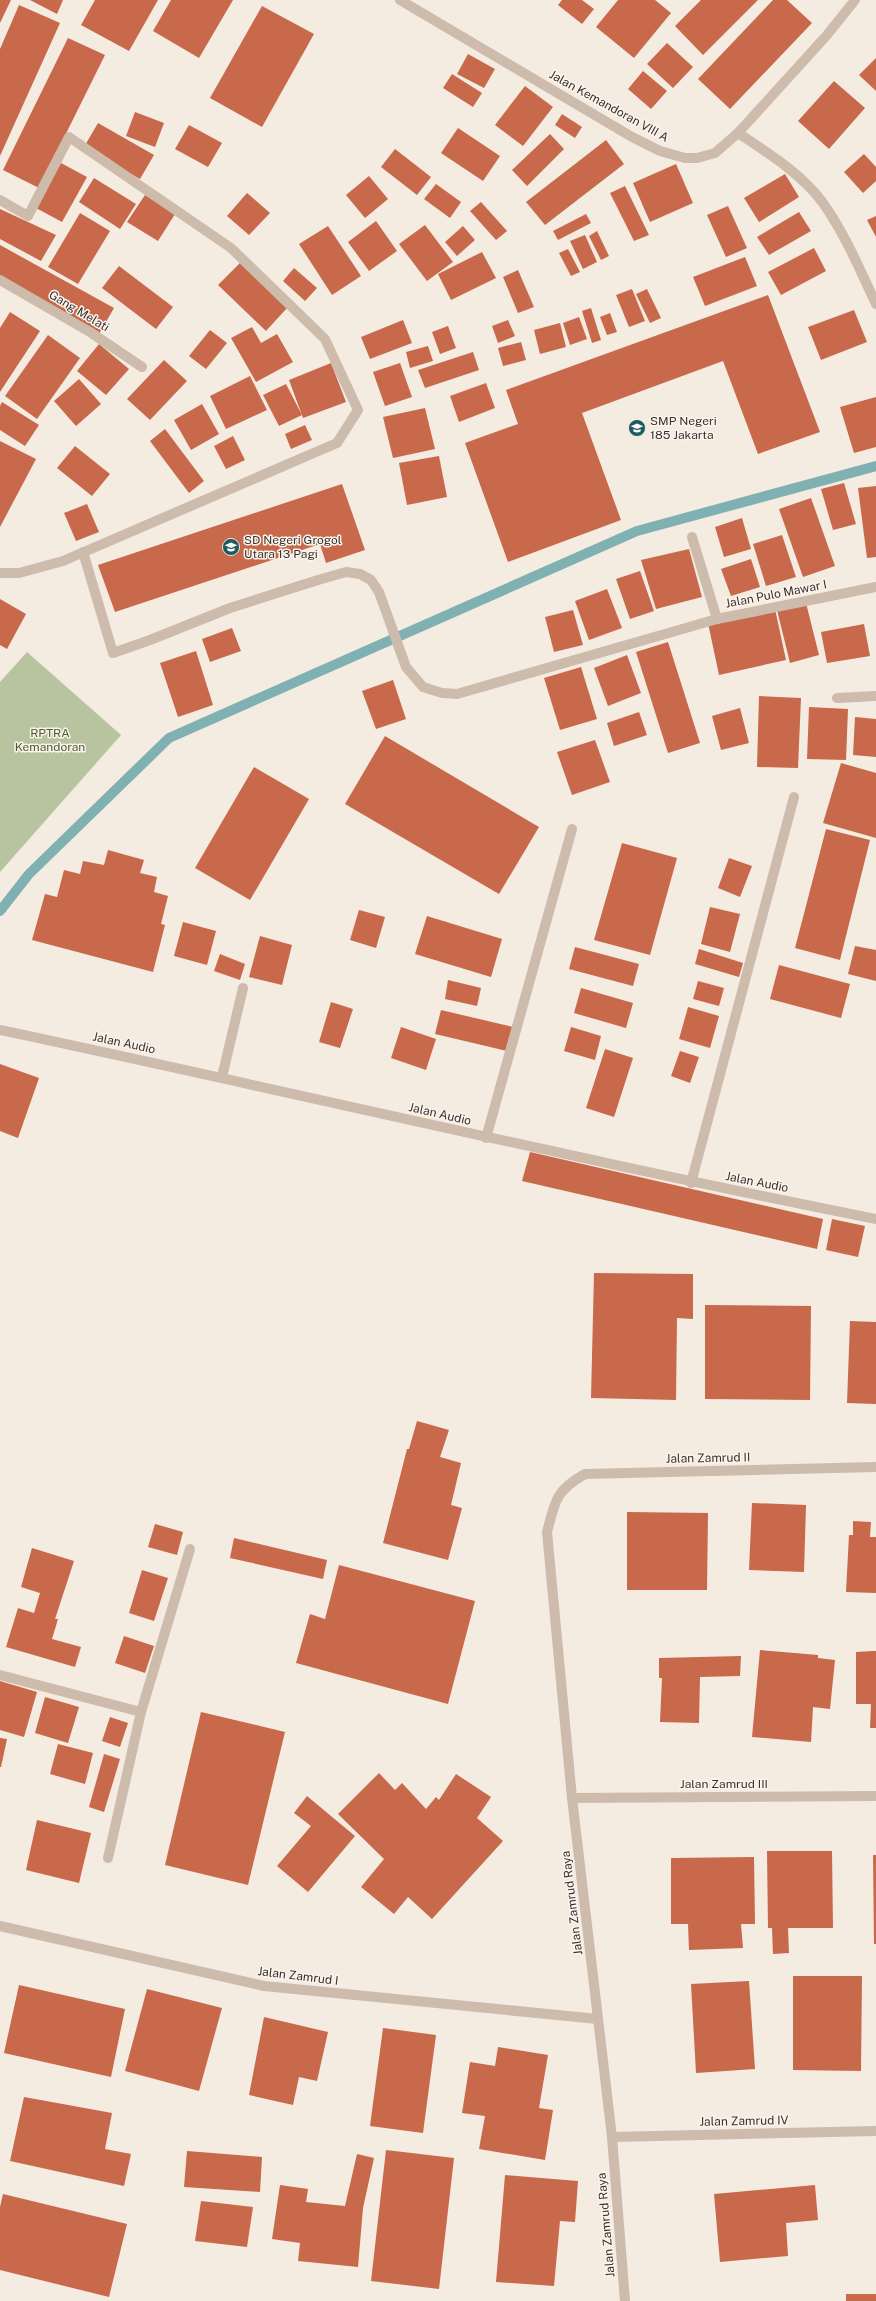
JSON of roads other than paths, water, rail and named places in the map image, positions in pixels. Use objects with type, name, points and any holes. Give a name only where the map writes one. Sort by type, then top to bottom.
[{"type":"street","name":"Jalan Kemandoran VIII A","points":[[400,0],[660,151],[685,158],[697,158],[715,153],[738,133],[827,35],[855,0]]},
{"type":"street","points":[[738,133],[773,156],[800,179],[822,202],[844,238],[876,304]]},
{"type":"street","points":[[0,200],[28,216],[69,137],[231,248],[325,339],[358,410],[337,443],[63,561],[19,573],[0,573]]},
{"type":"street","name":"Gang Melati","points":[[0,280],[90,332],[142,367]]},
{"type":"street","name":"Jalan Pulo Mawar I","points":[[692,537],[717,619],[876,587]]},
{"type":"street","points":[[83,552],[113,653],[230,608],[346,572],[360,574],[371,580],[379,592],[396,635],[406,667],[423,687],[442,693],[457,694],[679,628],[717,619]]},
{"type":"street","points":[[837,698],[876,696]]},
{"type":"street","points":[[691,1183],[794,797]]},
{"type":"street","points":[[486,1138],[572,829]]},
{"type":"street","points":[[222,1077],[243,988]]},
{"type":"street","name":"Jalan Audio","points":[[0,1030],[222,1077],[486,1138],[691,1183],[876,1220]]},
{"type":"street","name":"Jalan Zamrud II","points":[[555,1503],[566,1484],[585,1474],[876,1467]]},
{"type":"street","name":"Jalan Zamrud Raya","points":[[555,1503],[547,1532],[572,1798],[612,2137],[625,2301]]},
{"type":"street","points":[[108,1858],[141,1712],[190,1549]]},
{"type":"street","points":[[0,1675],[141,1712]]},
{"type":"street","name":"Jalan Zamrud III","points":[[572,1798],[876,1796]]},
{"type":"street","name":"Jalan Zamrud I","points":[[0,1926],[264,1986],[598,2019]]},
{"type":"street","name":"Jalan Zamrud IV","points":[[612,2137],[876,2131]]},
{"type":"waterway","points":[[0,911],[29,874],[169,738],[637,531],[876,466]]},
{"type":"place","name":"SMP Negeri 185 Jakarta","points":[[637,428]]},
{"type":"place","name":"SD Negeri Grogol Utara 13 Pagi","points":[[231,547]]},
{"type":"park label","name":"RPTRA Kemandoran","points":[[50,740]]}]
